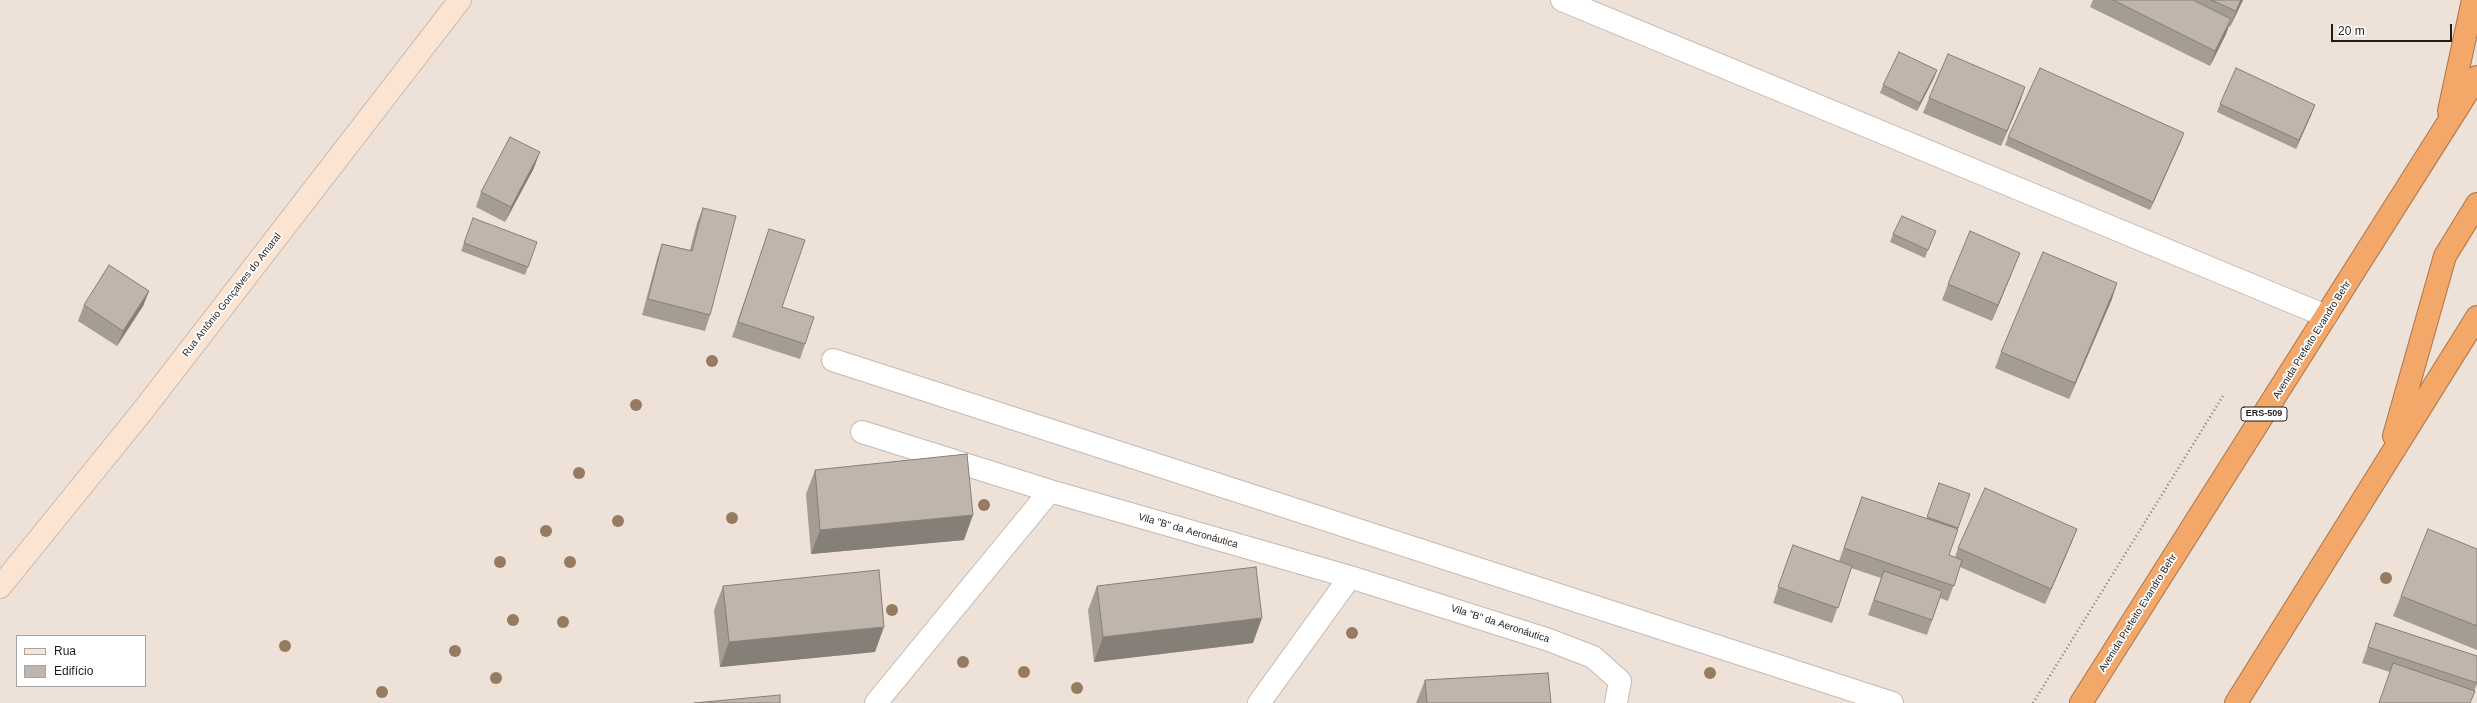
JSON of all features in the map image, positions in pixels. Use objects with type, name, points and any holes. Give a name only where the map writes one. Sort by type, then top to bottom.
[{"type":"highway","points":[[2446,126],[2473,0]]},
{"type":"highway","name":"Avenida Prefeito Evandro Behr","points":[[2082,703],[2477,77]]},
{"type":"highway","points":[[2387,461],[2445,256],[2477,204]]},
{"type":"highway","points":[[2236,703],[2477,317]]},
{"type":"street","name":"Rua Antônio Gonçalves do Amaral","points":[[0,587],[141,413],[460,0]]},
{"type":"lane","points":[[1562,0],[2326,316]]},
{"type":"lane","points":[[833,360],[1892,703]]},
{"type":"lane","name":"Vila \"B\" da Aeronáutica","points":[[862,432],[1050,491],[1350,577],[1549,640],[1593,657],[1620,681],[1616,703]]},
{"type":"lane","points":[[876,703],[1050,491]]},
{"type":"lane","points":[[1259,703],[1350,577]]},
{"type":"path","points":[[2033,703],[2223,396]]},
{"type":"building","points":[[2113,0],[2193,0],[2231,19],[2215,51]]},
{"type":"building","points":[[2211,0],[2241,0],[2236,11]]},
{"type":"building","points":[[1899,52],[1937,70],[1920,103],[1883,85]]},
{"type":"building","points":[[1948,54],[2025,87],[2007,131],[1929,98]]},
{"type":"building","points":[[2040,68],[2184,133],[2153,202],[2008,137]]},
{"type":"building","points":[[2236,68],[2315,105],[2299,140],[2220,104]]},
{"type":"building","points":[[510,137],[540,152],[511,207],[481,192]]},
{"type":"building","points":[[703,208],[736,216],[710,315],[648,299],[662,244],[692,251]]},
{"type":"building","points":[[1902,216],[1936,231],[1928,250],[1893,234]]},
{"type":"building","points":[[473,218],[537,242],[528,267],[464,243]]},
{"type":"building","points":[[769,229],[805,240],[782,307],[814,317],[805,344],[738,322]]},
{"type":"building","points":[[1970,231],[2020,253],[1998,305],[1948,284]]},
{"type":"building","points":[[2043,252],[2117,283],[2075,383],[2001,352]]},
{"type":"building","points":[[109,265],[149,291],[123,331],[84,305]]},
{"type":"building","points":[[967,454],[973,515],[820,530],[815,470]]},
{"type":"building","points":[[1939,483],[1970,494],[1958,528],[1927,517]]},
{"type":"building","points":[[1985,488],[2077,529],[2051,589],[1958,548]]},
{"type":"building","points":[[1862,497],[1958,529],[1949,555],[1962,560],[1954,586],[1844,548]]},
{"type":"building","points":[[2428,529],[2477,549],[2477,626],[2401,596]]},
{"type":"building","points":[[1793,545],[1852,566],[1838,608],[1778,587]]},
{"type":"building","points":[[1256,567],[1262,618],[1103,637],[1097,586]]},
{"type":"building","points":[[879,570],[884,627],[729,642],[723,586]]},
{"type":"building","points":[[1884,571],[1942,591],[1932,620],[1874,600]]},
{"type":"building","points":[[2376,623],[2477,656],[2477,683],[2368,647]]},
{"type":"building","points":[[2393,663],[2475,691],[2470,703],[2379,703]]},
{"type":"building","points":[[1548,673],[1551,703],[1427,703],[1425,680]]},
{"type":"building","points":[[780,695],[780,703],[694,703]]}]
